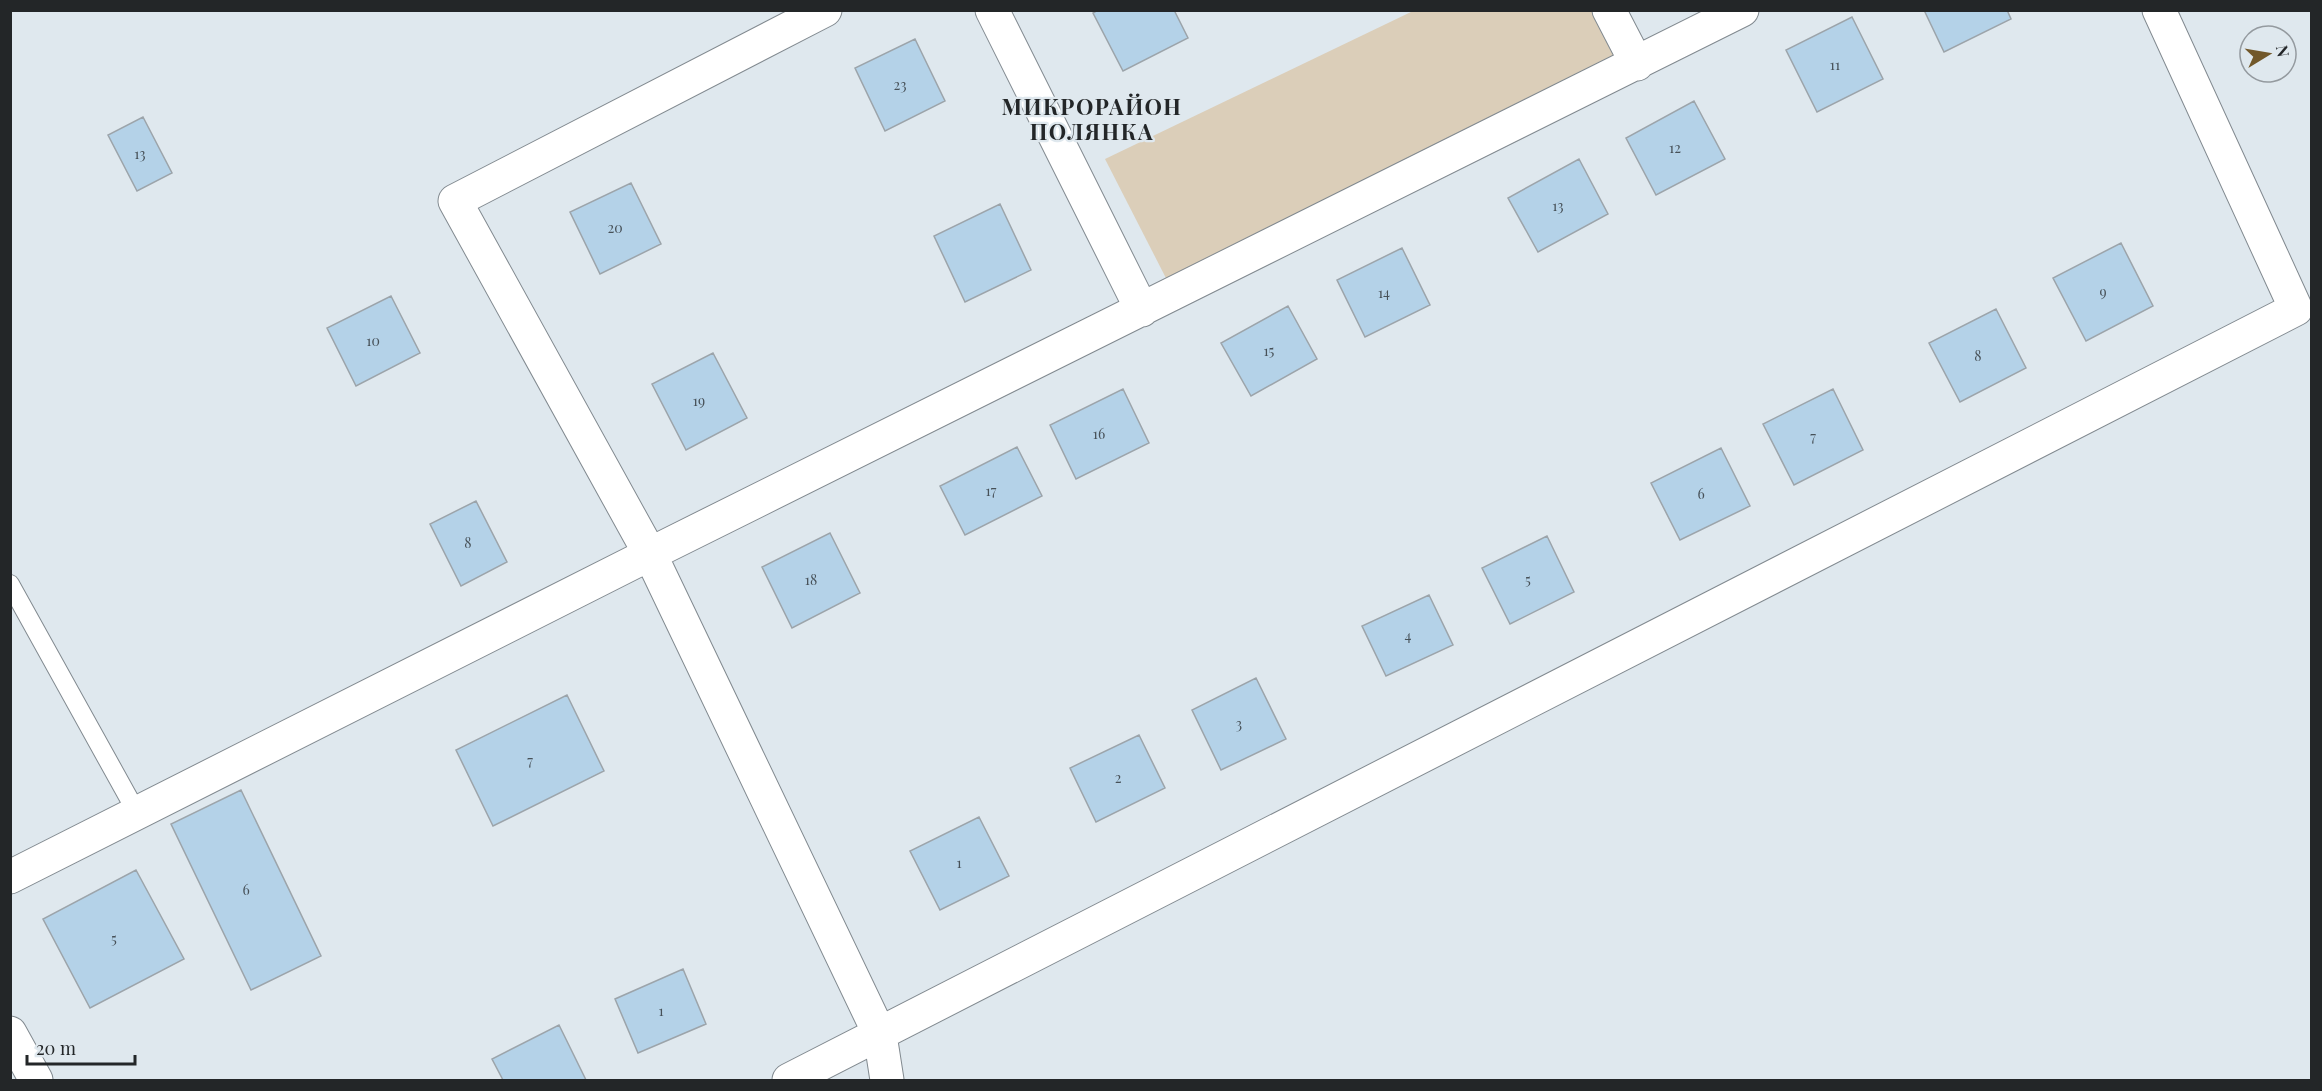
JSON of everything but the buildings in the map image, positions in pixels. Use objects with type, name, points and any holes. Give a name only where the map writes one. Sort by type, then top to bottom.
[{"type":"street","points":[[825,10],[455,201],[650,554],[880,1035],[886,1080]]},
{"type":"street","points":[[992,10],[1142,310]]},
{"type":"street","points":[[1609,10],[1637,64]]},
{"type":"street","points":[[10,877],[650,554],[1742,10]]},
{"type":"street","points":[[789,1080],[2296,309],[2159,10]]},
{"type":"street","points":[[10,1033],[36,1080]]},
{"type":"lane","points":[[10,584],[137,813]]},
{"type":"shaded area","points":[[1413,11],[1592,11],[1617,60],[1169,284],[1105,159]]},
{"type":"district","name":"МИКРОРАЙОН ПОЛЯНКА","points":[[1092,120]]}]
